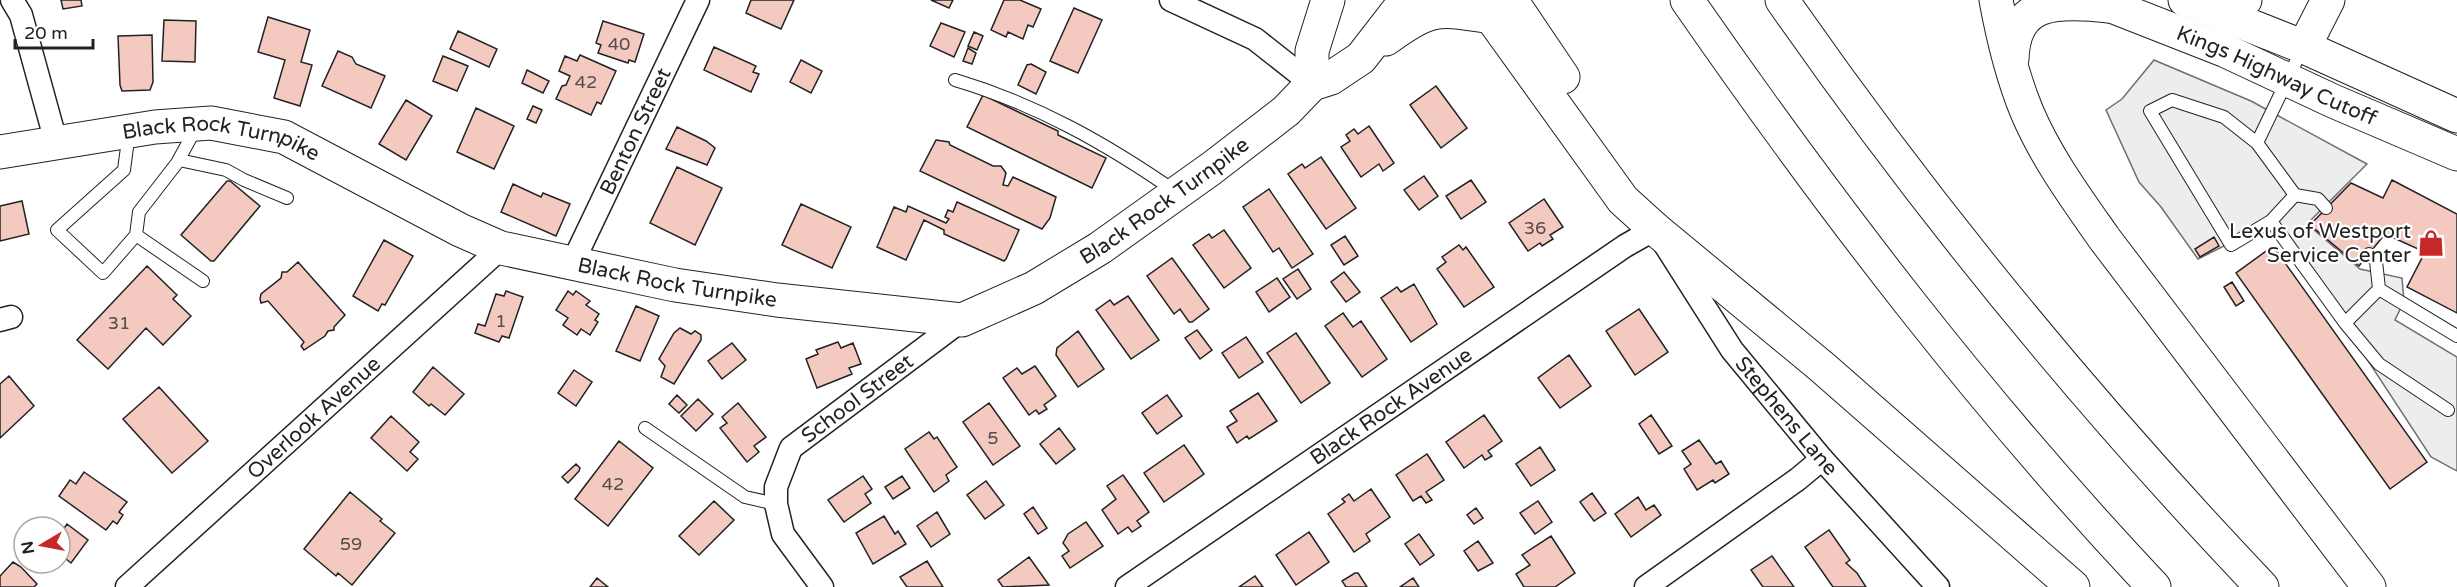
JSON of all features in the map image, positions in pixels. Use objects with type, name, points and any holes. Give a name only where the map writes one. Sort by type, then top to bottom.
[{"type":"main road","points":[[1312,84],[1312,51],[1328,0]]},
{"type":"main road","name":"Black Rock Turnpike","points":[[0,152],[129,131],[211,123],[284,137],[460,230],[501,248],[675,285],[777,300],[962,320],[1034,288],[1100,248],[1178,192],[1286,111],[1312,84],[1330,78],[1361,58],[1406,0]]},
{"type":"main road","points":[[1688,0],[1790,146],[1902,295],[2021,439],[2154,587]]},
{"type":"main road","points":[[1782,0],[1909,177],[2025,323],[2140,456],[2262,587]]},
{"type":"main road","points":[[1996,0],[2012,73],[2028,114],[2043,143],[2104,238],[2369,587]]},
{"type":"main road","points":[[2194,4],[2245,0]]},
{"type":"main road","points":[[2304,46],[2328,0]]},
{"type":"main road","name":"Kings Highway Cutoff","points":[[2012,73],[2016,27],[2022,17],[2032,8],[2044,3],[2059,1],[2102,3],[2226,51],[2457,154]]},
{"type":"main road","name":"Kings Highway Cutoff","points":[[2194,4],[2304,46],[2457,116]]},
{"type":"main road","points":[[1361,58],[1408,23],[1429,13],[1494,6]]},
{"type":"main road","name":"Stephens Lane","points":[[1494,6],[1623,200],[1655,229]]},
{"type":"main road","points":[[1655,229],[1821,367],[2073,587]]},
{"type":"street","points":[[12,0],[21,15],[56,142]]},
{"type":"street","name":"Benton Street","points":[[572,264],[698,0]]},
{"type":"street","points":[[1171,0],[1255,39],[1312,84]]},
{"type":"street","name":"Stephens Lane","points":[[1655,229],[1732,350],[1822,459],[1938,587]]},
{"type":"street","name":"Black Rock Avenue","points":[[1127,587],[1625,246],[1655,229]]},
{"type":"street","name":"Overlook Avenue","points":[[127,587],[501,248]]},
{"type":"street","name":"School Street","points":[[822,587],[783,534],[776,504],[776,487],[791,448],[962,320]]},
{"type":"street","points":[[1646,587],[1798,479],[1822,459]]},
{"type":"lane","points":[[2257,143],[2304,46]]},
{"type":"lane","points":[[955,80],[997,92],[1071,125],[1124,156],[1178,192]]},
{"type":"lane","points":[[2295,195],[2271,222],[2231,245],[2150,111],[2172,100],[2224,117],[2257,143],[2295,195],[2318,200],[2326,208]]},
{"type":"lane","points":[[129,131],[124,170],[57,230],[103,273],[136,235],[139,212],[179,160],[198,124]]},
{"type":"lane","points":[[179,160],[226,170],[287,198]]},
{"type":"lane","points":[[2271,222],[2345,323],[2379,364],[2448,410]]},
{"type":"lane","points":[[136,235],[203,281]]},
{"type":"lane","points":[[2369,254],[2376,261],[2379,289]]},
{"type":"lane","points":[[2345,323],[2379,289]]},
{"type":"lane","points":[[2379,289],[2457,336]]},
{"type":"lane","points":[[645,428],[745,497],[776,504]]},
{"type":"shaded area","points":[[2154,60],[2251,101],[2367,164],[2307,224],[2360,269],[2402,278],[2404,301],[2395,320],[2457,357],[2457,471],[2431,457],[2276,220],[2198,259],[2161,207],[2139,182],[2106,110],[2122,99]]},
{"type":"building","points":[[61,0],[81,0],[82,6],[63,9]]},
{"type":"building","points":[[751,0],[794,0],[781,29],[746,13]]},
{"type":"building","points":[[931,0],[953,0],[949,8]]},
{"type":"building","points":[[1004,0],[1020,0],[1041,9],[1033,27],[1028,25],[1023,39],[1008,32],[1006,37],[991,30]]},
{"type":"building","points":[[1074,8],[1102,20],[1078,73],[1050,61]]},
{"type":"building","points":[[268,17],[310,30],[301,62],[312,65],[300,106],[274,98],[285,60],[258,52]]},
{"type":"building","points":[[164,20],[196,21],[195,62],[162,61]]},
{"type":"building","points":[[603,21],[644,34],[635,62],[629,60],[628,63],[598,53],[601,45],[596,43]]},
{"type":"building","points":[[941,23],[965,32],[954,57],[930,46]]},
{"type":"building","points":[[458,31],[497,49],[489,67],[450,49]]},
{"type":"building","points":[[974,32],[983,36],[977,50],[968,46]]},
{"type":"building","points":[[152,35],[153,82],[150,90],[122,91],[118,36]]},
{"type":"building","points":[[714,47],[756,66],[753,72],[759,74],[751,92],[704,70]]},
{"type":"building","points":[[968,48],[976,53],[972,64],[963,61]]},
{"type":"building","points":[[338,51],[352,57],[356,64],[385,76],[371,108],[322,86]]},
{"type":"building","points":[[580,55],[616,71],[601,104],[597,102],[591,115],[556,99],[570,76],[559,71],[565,56],[577,61]]},
{"type":"building","points":[[443,56],[468,66],[457,91],[433,81]]},
{"type":"building","points":[[801,60],[822,71],[811,93],[790,82]]},
{"type":"building","points":[[1031,64],[1046,72],[1036,94],[1018,85],[1027,65]]},
{"type":"building","points":[[527,70],[549,81],[543,93],[522,83]]},
{"type":"building","points":[[1436,86],[1467,128],[1441,148],[1410,105]]},
{"type":"building","points":[[983,95],[1058,131],[1058,135],[1106,158],[1092,188],[967,127]]},
{"type":"building","points":[[406,100],[432,116],[406,160],[379,144]]},
{"type":"building","points":[[533,106],[542,110],[536,123],[527,119]]},
{"type":"building","points":[[476,108],[514,126],[494,169],[457,152]]},
{"type":"building","points":[[1369,126],[1394,163],[1383,171],[1379,164],[1361,177],[1341,147],[1350,141],[1346,135],[1354,129],[1358,134]]},
{"type":"building","points":[[677,127],[715,148],[707,165],[666,149]]},
{"type":"building","points":[[936,140],[949,142],[950,145],[993,166],[1001,166],[1006,173],[1003,185],[1008,186],[1013,177],[1056,197],[1050,218],[1042,229],[920,171]]},
{"type":"building","points":[[1321,157],[1356,208],[1326,229],[1288,174],[1302,164],[1305,168]]},
{"type":"building","points":[[677,167],[722,188],[695,245],[650,223]]},
{"type":"building","points":[[1424,176],[1438,196],[1419,210],[1404,190]]},
{"type":"building","points":[[1471,180],[1486,202],[1461,219],[1446,196]]},
{"type":"building","name":"Lexus of Westport Service Center","points":[[2392,180],[2457,214],[2457,313],[2407,287],[2425,252],[2385,234],[2359,266],[2310,225],[2351,183],[2383,198]]},
{"type":"building","points":[[227,181],[230,181],[260,206],[214,261],[211,261],[181,235]]},
{"type":"building","points":[[513,184],[541,197],[543,193],[570,204],[556,236],[501,212]]},
{"type":"building","points":[[1269,189],[1313,254],[1292,268],[1279,248],[1273,252],[1243,207]]},
{"type":"building","points":[[1544,199],[1563,227],[1550,235],[1553,239],[1542,246],[1540,243],[1528,251],[1509,223]]},
{"type":"building","points":[[22,201],[29,234],[0,241],[0,206]]},
{"type":"building","points":[[957,202],[1019,230],[1004,261],[944,234],[944,230],[924,220],[906,260],[877,247],[894,207],[906,212],[908,206],[946,223],[949,219],[945,217],[948,210],[953,212]]},
{"type":"building","points":[[801,204],[851,227],[832,268],[782,245]]},
{"type":"building","points":[[1224,230],[1251,268],[1224,288],[1193,245],[1209,234],[1212,238]]},
{"type":"building","points":[[1345,236],[1358,256],[1344,265],[1331,245]]},
{"type":"building","points":[[2214,237],[2219,246],[2200,257],[2195,249]]},
{"type":"building","points":[[384,240],[413,256],[385,305],[382,304],[378,311],[353,296]]},
{"type":"building","points":[[1459,245],[1463,250],[1466,247],[1494,287],[1464,307],[1437,269],[1446,262],[1442,257]]},
{"type":"building","points":[[2273,246],[2427,462],[2390,489],[2236,273]]},
{"type":"building","points":[[1172,258],[1209,309],[1192,322],[1189,322],[1180,309],[1174,314],[1147,276]]},
{"type":"building","points":[[298,262],[345,315],[334,330],[328,331],[325,336],[304,350],[301,346],[304,342],[268,301],[261,303],[260,299],[261,294],[281,278],[282,272],[287,272]]},
{"type":"building","points":[[147,266],[177,295],[173,299],[191,316],[163,345],[146,328],[108,369],[77,340]]},
{"type":"building","points":[[1298,269],[1311,289],[1297,299],[1283,279]]},
{"type":"building","points":[[1344,272],[1360,292],[1346,302],[1331,282]]},
{"type":"building","points":[[1277,278],[1290,297],[1269,312],[1256,292]]},
{"type":"building","points":[[2232,282],[2244,301],[2236,306],[2224,287]]},
{"type":"building","points":[[1414,284],[1437,324],[1411,342],[1381,298],[1397,287],[1401,292]]},
{"type":"building","points":[[506,291],[523,297],[509,338],[502,336],[499,342],[475,333],[478,324],[485,326],[496,294],[504,296]]},
{"type":"building","points":[[568,291],[573,295],[576,291],[590,301],[586,305],[599,314],[595,320],[598,322],[590,335],[581,329],[577,335],[563,325],[568,318],[556,310]]},
{"type":"building","points":[[1128,296],[1159,340],[1131,359],[1096,310],[1110,300],[1114,305]]},
{"type":"building","points":[[636,306],[659,316],[640,361],[616,351]]},
{"type":"building","points":[[1639,309],[1668,352],[1635,375],[1606,331]]},
{"type":"building","points":[[1343,313],[1353,327],[1361,321],[1387,359],[1362,377],[1325,326]]},
{"type":"building","points":[[680,328],[691,334],[695,331],[701,335],[701,340],[674,384],[661,377],[665,366],[659,359],[674,333]]},
{"type":"building","points":[[1197,330],[1212,350],[1200,359],[1185,338]]},
{"type":"building","points":[[1078,331],[1104,369],[1078,387],[1056,355],[1057,348]]},
{"type":"building","points":[[1296,333],[1330,383],[1301,403],[1267,353]]},
{"type":"building","points":[[1246,337],[1263,362],[1239,378],[1222,353]]},
{"type":"building","points":[[838,342],[841,348],[853,343],[861,364],[849,368],[852,374],[817,388],[806,359],[818,354],[816,350]]},
{"type":"building","points":[[732,343],[746,360],[722,379],[708,361]]},
{"type":"building","points":[[1569,355],[1591,386],[1560,408],[1538,378]]},
{"type":"building","points":[[1035,366],[1056,396],[1044,405],[1047,409],[1039,414],[1036,410],[1029,415],[1003,378],[1017,368],[1022,374]]},
{"type":"building","points":[[433,367],[464,394],[445,415],[431,404],[429,406],[413,392]]},
{"type":"building","points":[[574,370],[592,382],[576,406],[558,393]]},
{"type":"building","points":[[9,376],[34,406],[0,438],[0,384]]},
{"type":"building","points":[[159,387],[208,441],[172,473],[123,419]]},
{"type":"building","points":[[1258,393],[1277,421],[1249,439],[1247,436],[1237,443],[1227,427],[1237,421],[1230,411]]},
{"type":"building","points":[[677,395],[687,405],[679,413],[669,404]]},
{"type":"building","points":[[1167,395],[1182,416],[1157,434],[1142,413]]},
{"type":"building","points":[[698,399],[713,414],[696,431],[681,416]]},
{"type":"building","points":[[738,403],[766,437],[754,446],[759,452],[747,462],[720,428],[727,423],[722,417]]},
{"type":"building","points":[[989,403],[1020,446],[993,465],[963,422]]},
{"type":"building","points":[[1484,415],[1502,441],[1488,451],[1492,456],[1485,460],[1482,455],[1464,468],[1446,442]]},
{"type":"building","points":[[1651,415],[1672,446],[1659,454],[1639,424]]},
{"type":"building","points":[[391,416],[419,442],[410,452],[418,459],[407,471],[371,438]]},
{"type":"building","points":[[1059,428],[1075,449],[1056,464],[1040,444]]},
{"type":"building","points":[[929,432],[934,439],[937,437],[957,467],[946,475],[949,481],[934,492],[905,449]]},
{"type":"building","points":[[1699,440],[1716,464],[1721,461],[1729,474],[1697,490],[1684,469],[1691,464],[1682,451]]},
{"type":"building","points":[[619,441],[653,468],[608,526],[575,499]]},
{"type":"building","points":[[1184,445],[1204,474],[1164,502],[1144,473]]},
{"type":"building","points":[[1540,447],[1555,470],[1531,486],[1516,464]]},
{"type":"building","points":[[1427,454],[1444,480],[1426,492],[1432,500],[1426,503],[1421,496],[1413,501],[1396,475]]},
{"type":"building","points":[[576,464],[580,468],[579,471],[568,483],[562,477]]},
{"type":"building","points":[[84,472],[127,502],[119,512],[123,515],[117,524],[113,521],[106,530],[59,496],[70,480],[76,484]]},
{"type":"building","points":[[1123,475],[1149,512],[1137,521],[1141,526],[1132,532],[1128,527],[1118,534],[1102,510],[1116,499],[1107,486]]},
{"type":"building","points":[[863,476],[872,489],[865,494],[871,503],[844,522],[828,500]]},
{"type":"building","points":[[902,476],[910,488],[893,499],[885,487]]},
{"type":"building","points":[[986,481],[1004,505],[985,519],[967,495]]},
{"type":"building","points":[[1371,489],[1390,517],[1366,534],[1370,541],[1354,552],[1328,514],[1345,502],[1342,499],[1349,494],[1354,501]]},
{"type":"building","points":[[350,492],[395,533],[352,585],[338,573],[336,576],[304,549]]},
{"type":"building","points":[[1592,493],[1606,513],[1594,521],[1580,502]]},
{"type":"building","points":[[1638,497],[1646,510],[1654,505],[1661,515],[1631,537],[1615,514]]},
{"type":"building","points":[[714,501],[734,520],[699,555],[679,536]]},
{"type":"building","points":[[1538,501],[1552,522],[1535,534],[1520,513]]},
{"type":"building","points":[[1033,507],[1047,528],[1038,534],[1024,514]]},
{"type":"building","points":[[1476,508],[1483,518],[1474,524],[1467,515]]},
{"type":"building","points":[[937,512],[950,534],[931,547],[917,526]]},
{"type":"building","points":[[884,516],[895,534],[898,531],[906,544],[873,564],[856,533]]},
{"type":"building","points":[[1086,522],[1103,546],[1070,568],[1062,556],[1069,551],[1063,543],[1068,534]]},
{"type":"building","points":[[72,528],[88,540],[72,562]]},
{"type":"building","points":[[1829,530],[1850,560],[1846,563],[1857,573],[1866,587],[1833,587],[1805,547]]},
{"type":"building","points":[[1309,532],[1329,562],[1296,585],[1276,555]]},
{"type":"building","points":[[1419,534],[1434,555],[1420,565],[1405,544]]},
{"type":"building","points":[[1551,536],[1575,573],[1555,587],[1524,587],[1516,574],[1530,565],[1522,555]]},
{"type":"building","points":[[1478,541],[1493,563],[1478,571],[1464,551]]},
{"type":"building","points":[[1772,556],[1794,587],[1763,587],[1751,570]]},
{"type":"building","points":[[1029,557],[1049,585],[1003,587],[998,580]]},
{"type":"building","points":[[927,561],[943,587],[907,587],[900,577]]},
{"type":"building","points":[[12,563],[12,575],[29,575],[37,584],[34,587],[0,587],[0,576]]},
{"type":"building","points":[[1358,573],[1367,587],[1346,587],[1342,581]]},
{"type":"building","points":[[1255,576],[1263,587],[1239,587]]},
{"type":"building","points":[[597,578],[608,587],[590,587]]},
{"type":"building","points":[[1413,578],[1419,587],[1400,587]]},
{"type":"place","name":"Lexus of Westport Service Center","points":[[2431,243]]}]
